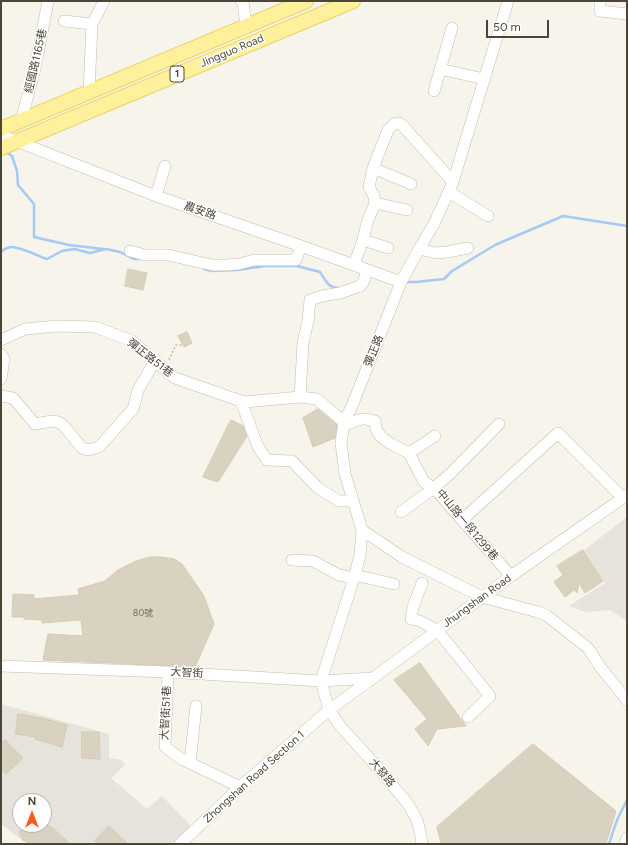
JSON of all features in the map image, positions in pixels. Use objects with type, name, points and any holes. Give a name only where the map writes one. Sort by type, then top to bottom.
[{"type":"main road","name":"Jingguo Road","points":[[1,129],[306,1]]},
{"type":"main road","name":"Jingguo Road","points":[[1,148],[353,1]]},
{"type":"street","name":"經國路1165巷","points":[[21,120],[35,69],[48,1]]},
{"type":"street","points":[[89,92],[92,24],[104,1]]},
{"type":"street","points":[[241,1],[243,2],[246,26]]},
{"type":"street","name":"彈正路","points":[[321,681],[360,554],[362,530],[345,474],[341,443],[344,422],[355,399],[401,282],[434,224],[451,187],[508,1]]},
{"type":"street","points":[[600,1],[600,11],[627,14]]},
{"type":"street","points":[[64,21],[92,24]]},
{"type":"street","points":[[434,91],[452,28]]},
{"type":"street","points":[[440,68],[484,79]]},
{"type":"street","points":[[354,265],[375,203],[374,196],[369,187],[373,168],[388,130],[394,124],[398,123],[403,126],[451,187],[488,216]]},
{"type":"street","name":"農安路","points":[[1,135],[156,196],[401,282]]},
{"type":"street","points":[[156,196],[165,166]]},
{"type":"street","points":[[373,168],[411,184]]},
{"type":"street","points":[[375,203],[406,210]]},
{"type":"street","points":[[363,240],[388,248]]},
{"type":"street","points":[[130,251],[145,256],[168,255],[212,265],[227,265],[239,264],[254,260],[296,260],[301,246]]},
{"type":"street","points":[[419,249],[436,253],[468,248]]},
{"type":"street","points":[[300,397],[303,343],[308,321],[310,300],[322,296],[340,294],[360,286],[363,283],[367,270]]},
{"type":"street","name":"彈正路51巷","points":[[1,340],[25,329],[57,326],[95,327],[132,341],[175,378],[244,402],[300,397],[317,399],[344,422]]},
{"type":"street","points":[[1,354],[4,359],[1,379]]},
{"type":"street","points":[[1,396],[12,398],[35,424],[52,421],[63,425],[82,448],[88,450],[100,447],[133,409],[138,390],[155,360]]},
{"type":"street","points":[[241,401],[258,447],[267,460],[292,462],[318,488],[338,501],[353,500]]},
{"type":"street","points":[[344,422],[348,424],[360,418],[375,421],[376,429],[381,437],[409,453],[424,482],[434,488],[401,512]]},
{"type":"street","name":"中山路一段1299巷","points":[[499,424],[452,472],[434,488],[511,576]]},
{"type":"street","points":[[462,520],[558,433],[625,497]]},
{"type":"street","points":[[409,453],[435,436]]},
{"type":"street","name":"Jhungshan Road","points":[[329,710],[511,576],[625,497]]},
{"type":"street","points":[[362,530],[402,557],[482,597],[546,615],[588,648],[601,668],[627,700]]},
{"type":"street","points":[[292,560],[313,561],[339,575],[354,576],[394,584]]},
{"type":"street","points":[[422,583],[413,607],[411,619],[420,621],[437,630],[490,696],[468,718]]},
{"type":"street","name":"大智街","points":[[1,666],[168,672],[321,681],[373,678]]},
{"type":"street","name":"大智街51巷","points":[[168,672],[164,747],[190,764]]},
{"type":"street","points":[[321,681],[329,710]]},
{"type":"street","points":[[196,706],[190,764],[240,787]]},
{"type":"street","name":"Zhongshan Road Section 1","points":[[180,844],[240,787],[329,710]]},
{"type":"street","name":"大發路","points":[[329,710],[341,727],[408,804],[416,818],[422,837],[422,844]]},
{"type":"street","points":[[625,844],[627,838]]},
{"type":"path","points":[[164,368],[176,345],[183,345]]},
{"type":"shaded area","points":[[627,517],[627,621],[610,610],[585,612],[569,606],[605,583],[584,550]]},
{"type":"shaded area","points":[[1,704],[109,734],[109,758],[121,760],[125,765],[111,778],[147,809],[162,796],[193,828],[177,844],[27,844],[13,833],[52,833],[52,793],[12,793],[12,832],[1,824]]},
{"type":"building","points":[[128,269],[147,273],[143,290],[125,286]]},
{"type":"building","points":[[187,332],[192,343],[184,347],[178,336]]},
{"type":"building","points":[[318,409],[337,425],[335,438],[313,447],[303,418]]},
{"type":"building","points":[[231,420],[243,426],[247,436],[218,482],[203,477]]},
{"type":"building","points":[[583,550],[603,581],[585,593],[579,583],[577,593],[574,590],[565,597],[554,582],[563,575],[557,566]]},
{"type":"building","points":[[150,557],[174,559],[182,564],[204,596],[214,624],[195,667],[43,660],[48,634],[83,636],[81,620],[42,623],[42,620],[12,617],[13,594],[34,595],[34,599],[79,595],[78,589],[105,581],[118,570],[136,561]]},
{"type":"building","points":[[420,663],[466,726],[437,729],[428,746],[415,729],[427,719],[394,680]]},
{"type":"building","points":[[18,714],[42,718],[67,725],[62,747],[35,739],[36,737],[16,734]]},
{"type":"building","points":[[82,732],[99,732],[100,759],[82,758]]},
{"type":"building","points":[[5,740],[23,758],[6,774],[1,768],[1,744]]},
{"type":"building","points":[[533,744],[616,811],[606,844],[441,844],[437,827]]},
{"type":"building","points":[[109,826],[128,844],[99,844],[95,841]]},
{"type":"building","points":[[52,828],[70,844],[32,844],[23,840],[20,833],[52,833]]},
{"type":"waterway","points":[[4,151],[12,156],[17,171],[18,185],[34,204],[34,237],[69,245],[103,249]]},
{"type":"waterway","points":[[405,282],[444,279],[452,271],[495,245],[563,216],[627,226]]},
{"type":"waterway","points":[[1,252],[7,248],[14,247],[47,259],[62,251],[74,249],[90,253],[106,249],[120,252],[134,259],[140,259]]},
{"type":"waterway","points":[[204,269],[212,271],[237,270],[265,266],[297,266],[320,272],[332,287],[339,288]]},
{"type":"waterway","points":[[609,844],[617,820],[627,800]]}]
